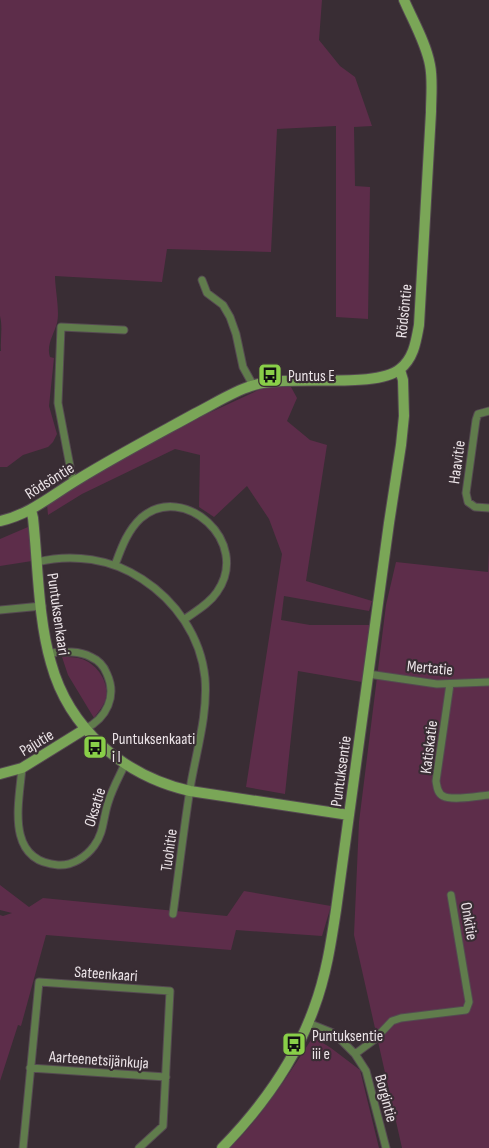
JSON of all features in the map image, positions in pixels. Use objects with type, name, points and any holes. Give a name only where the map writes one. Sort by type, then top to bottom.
[{"type":"street","name":"Rödsöntie","points":[[0,521],[31,510],[72,482],[122,452],[253,385],[272,381],[370,379],[400,370],[413,353],[419,325],[432,103],[430,65],[404,0]]},
{"type":"street","points":[[202,280],[207,293],[222,305],[230,317],[236,334],[242,367],[253,385]]},
{"type":"street","points":[[72,482],[58,403],[62,327],[124,330]]},
{"type":"street","name":"Puntuksentie","points":[[222,1148],[242,1128],[262,1103],[281,1074],[308,1023],[315,1005],[328,954],[389,523],[402,445],[404,380],[400,370]]},
{"type":"street","name":"Haavitie","points":[[489,411],[478,414],[476,420],[466,493],[468,502],[475,507],[489,508]]},
{"type":"street","points":[[38,562],[84,558],[115,565],[151,585],[184,619],[212,598],[220,588],[226,567],[224,544],[218,532],[210,523],[184,509],[172,508],[152,512],[142,517],[129,533],[115,565]]},
{"type":"street","name":"Puntuksenkaari","points":[[31,510],[48,653],[57,680],[85,729],[109,752],[125,764],[158,781],[190,791],[349,815]]},
{"type":"street","points":[[0,610],[42,606]]},
{"type":"street","name":"Tuohitie","points":[[173,914],[190,791],[204,711],[205,678],[197,648],[184,619]]},
{"type":"street","points":[[48,653],[68,652],[85,654],[98,661],[105,669],[112,686],[111,699],[100,719],[85,729]]},
{"type":"street","name":"Mertatie","points":[[368,674],[436,684],[489,682]]},
{"type":"street","name":"Katiskatie","points":[[450,684],[436,781],[438,792],[443,796],[453,798],[489,795]]},
{"type":"street","name":"Pajutie","points":[[0,774],[22,768],[85,729]]},
{"type":"street","name":"Oksatie","points":[[22,768],[18,825],[23,846],[44,862],[61,865],[78,860],[86,855],[99,840],[112,792],[125,764]]},
{"type":"street","name":"Onkitie","points":[[355,1054],[374,1040],[392,1021],[401,1018],[466,1010],[470,1002],[451,896]]},
{"type":"street","name":"Sateenkaari","points":[[23,1148],[39,982],[170,991],[164,1126],[139,1148]]},
{"type":"street","name":"Borgintie","points":[[308,1023],[333,1034],[355,1054],[366,1071],[386,1148]]},
{"type":"street","name":"Aarteenetsijänkuja","points":[[30,1068],[166,1078]]},
{"type":"shaded area","points":[[0,0],[322,0],[319,40],[340,66],[355,77],[372,126],[354,127],[355,186],[370,187],[368,319],[336,317],[336,126],[277,129],[271,252],[167,249],[162,282],[55,276],[58,318],[49,348],[50,357],[54,358],[49,406],[57,434],[48,447],[23,455],[7,467],[0,467]]},
{"type":"shaded area","points":[[265,387],[291,387],[297,398],[287,421],[310,440],[327,445],[306,581],[372,601],[369,611],[284,596],[281,620],[310,625],[370,625],[362,682],[298,671],[285,794],[246,787],[282,554],[269,519],[247,486],[214,517],[199,507],[200,455],[175,449],[82,494],[48,515],[47,504],[115,461],[168,432]]},
{"type":"shaded area","points":[[28,527],[32,561],[0,566],[0,539]]},
{"type":"shaded area","points":[[489,549],[489,1148],[402,1148],[354,935],[359,822],[386,605],[396,562],[488,572]]},
{"type":"shaded area","points":[[62,657],[87,661],[101,674],[106,685],[105,700],[94,718],[68,675]]},
{"type":"shaded area","points":[[0,885],[29,907],[43,898],[227,916],[244,891],[331,906],[322,936],[236,930],[231,950],[46,935],[21,1026],[18,1025],[0,1081],[0,915],[12,913],[0,910]]},
{"type":"shaded area","points":[[313,1037],[360,1070],[379,1148],[230,1148],[264,1108]]},
{"type":"place","name":"Puntus E","points":[[270,375]]},
{"type":"place","name":"Puntuksenkaati i I","points":[[95,747]]},
{"type":"place","name":"Puntuksentie iii e","points":[[294,1044]]}]
